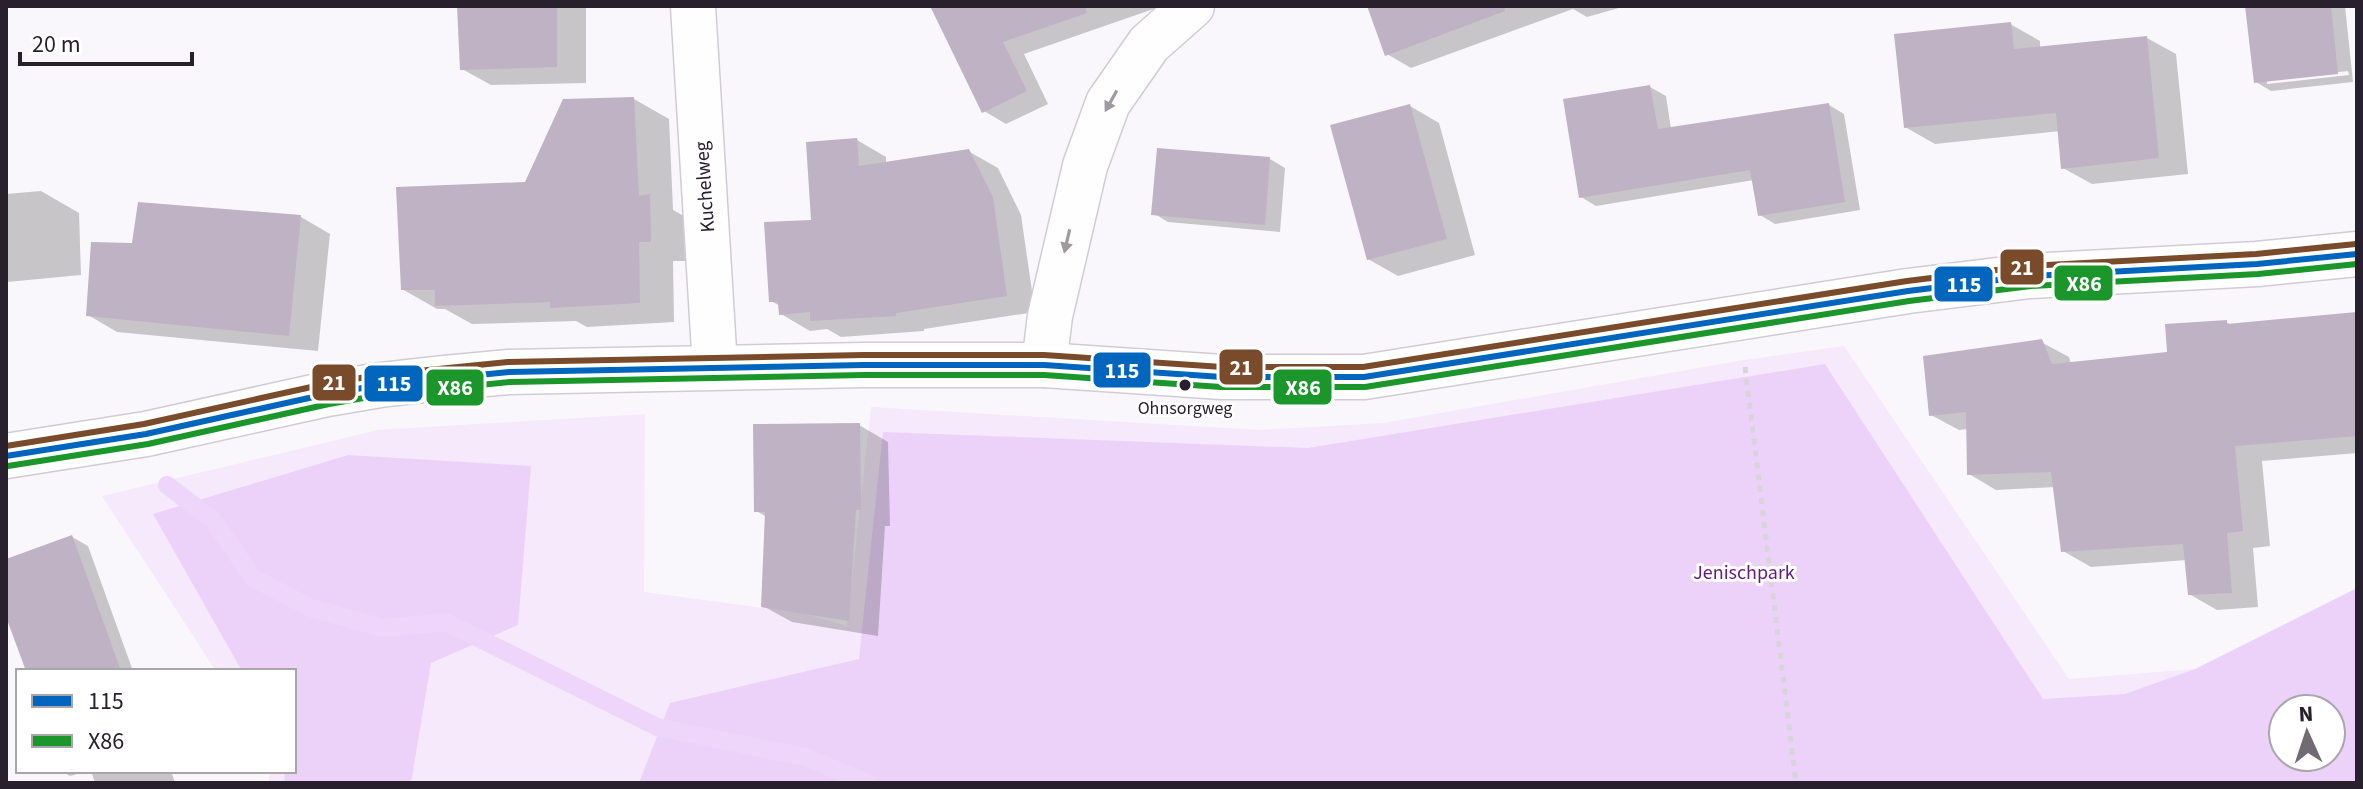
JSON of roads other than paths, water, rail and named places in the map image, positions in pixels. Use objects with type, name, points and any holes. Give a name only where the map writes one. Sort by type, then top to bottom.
[{"type":"street","name":"Kuchelweg","points":[[693,6],[715,367]]},
{"type":"street","points":[[1044,365],[1050,316],[1085,166],[1108,103],[1149,44],[1192,6]]},
{"type":"street","points":[[6,456],[146,434],[380,385],[509,372],[1044,365],[1222,377],[1364,377],[1938,287],[2030,276],[2257,264],[2357,254]]},
{"type":"waterway","points":[[167,485],[214,521],[253,578],[311,608],[383,628],[446,622],[657,727],[805,757],[868,783]]},
{"type":"place","name":"Ohnsorgweg","points":[[1185,385]]},
{"type":"park label","name":"Jenischpark","points":[[1744,572]]}]
